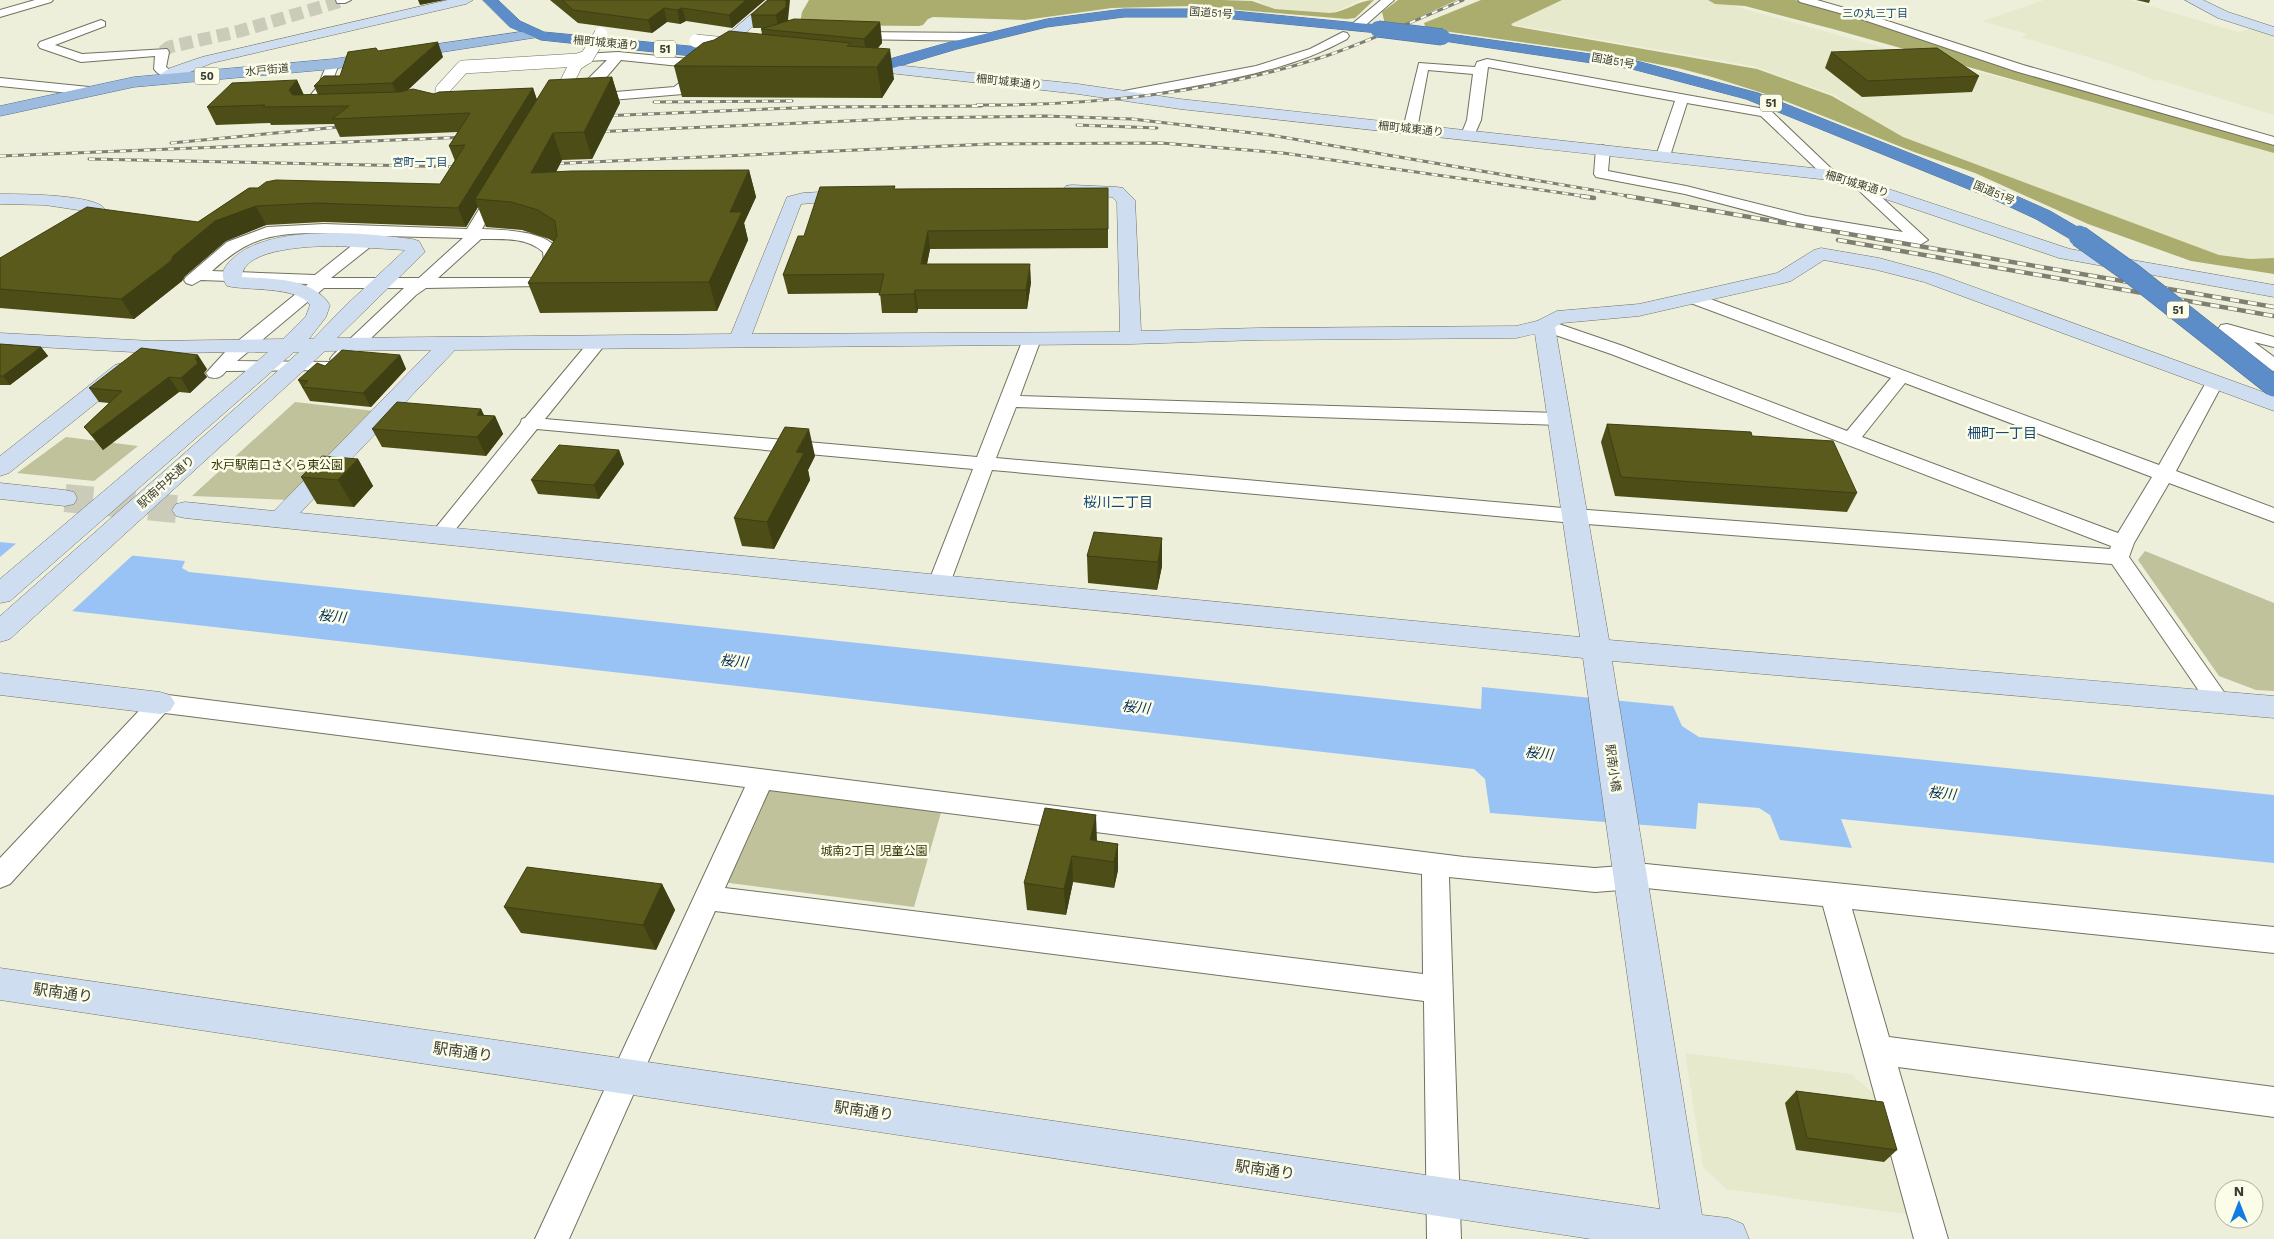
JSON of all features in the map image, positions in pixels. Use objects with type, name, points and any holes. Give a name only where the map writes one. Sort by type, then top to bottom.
[{"type":"highway","points":[[490,0],[515,24],[534,34]]},
{"type":"highway","name":"国道51号","points":[[876,68],[987,37],[1068,19],[1145,12],[1213,13],[1378,29],[1632,65],[1752,96],[1999,195],[2043,215],[2079,236],[2131,272],[2274,386]]},
{"type":"highway","name":"柵町城東通り","points":[[534,34],[717,60],[742,56]]},
{"type":"highway","name":"柵町城東通り","points":[[840,65],[876,68]]},
{"type":"main road","name":"水戸街道","points":[[0,112],[89,91],[165,76],[333,64],[534,34]]},
{"type":"street","points":[[0,14],[47,0]]},
{"type":"street","points":[[101,24],[44,45],[81,58],[163,52],[160,69],[165,76],[208,60],[466,0]]},
{"type":"street","points":[[717,60],[735,34],[776,0]]},
{"type":"street","points":[[1356,27],[1388,0]]},
{"type":"street","points":[[1807,0],[1865,17],[2019,68],[2274,141]]},
{"type":"street","points":[[2192,0],[2223,15],[2274,32]]},
{"type":"street","points":[[549,104],[567,82],[576,64],[587,57],[602,33]]},
{"type":"street","points":[[735,34],[755,35]]},
{"type":"street","points":[[842,36],[987,37]]},
{"type":"street","points":[[1124,94],[1258,69],[1314,52],[1343,36]]},
{"type":"street","points":[[576,99],[678,91],[738,46],[696,41]]},
{"type":"street","points":[[450,100],[442,90],[447,78],[463,67],[618,56],[717,60]]},
{"type":"street","points":[[534,100],[549,104],[588,96],[585,94],[594,81],[618,56]]},
{"type":"street","points":[[1468,135],[1474,120],[1481,65],[1487,63],[1765,113],[1831,174]]},
{"type":"street","points":[[324,108],[306,108],[324,87],[333,64]]},
{"type":"street","points":[[1410,129],[1423,66],[1480,71]]},
{"type":"street","name":"柵町城東通り","points":[[876,68],[1124,94],[1161,102],[1831,174],[2066,254],[2274,291]]},
{"type":"street","points":[[0,82],[89,91]]},
{"type":"street","points":[[1663,156],[1682,98]]},
{"type":"street","points":[[450,100],[426,102],[450,100]]},
{"type":"street","points":[[1603,149],[1601,174],[1686,190],[1806,220],[1920,240],[1858,183]]},
{"type":"street","points":[[380,231],[218,370],[314,349],[342,358],[410,291],[424,282],[475,234],[505,178]]},
{"type":"street","points":[[1056,189],[1117,192],[1126,200],[1132,331]]},
{"type":"street","points":[[741,333],[793,201],[803,198],[871,194]]},
{"type":"street","points":[[0,199],[46,200],[92,207],[96,210],[90,217],[58,237]]},
{"type":"street","points":[[296,229],[380,231],[513,235],[544,244],[551,251],[553,257],[552,265],[538,285],[424,282],[411,284],[194,278],[232,246],[252,236],[272,231],[296,229]]},
{"type":"street","points":[[309,242],[397,243],[412,245],[415,248],[415,252],[314,349],[319,310],[319,302],[316,298],[294,288],[234,282],[232,270],[255,252],[276,244],[309,242]]},
{"type":"street","points":[[3,337],[144,332],[314,349],[741,333],[1132,331],[1259,334],[1516,332],[1544,325],[1557,318],[1639,310],[1784,277],[1821,254],[1879,264],[1931,278],[2274,404]]},
{"type":"street","points":[[1694,298],[2274,515]]},
{"type":"street","points":[[1544,325],[1617,350],[1850,439],[2120,550],[2218,701]]},
{"type":"street","name":"駅南小橋","points":[[1544,325],[1596,649],[1685,1236]]},
{"type":"street","points":[[2274,342],[2228,329],[2274,366]]},
{"type":"street","points":[[3,337],[152,348],[314,349],[449,344],[598,342],[741,333],[1032,339],[1132,331]]},
{"type":"street","points":[[938,586],[1032,339]]},
{"type":"street","points":[[439,536],[598,342]]},
{"type":"street","points":[[281,518],[449,344]]},
{"type":"street","points":[[0,468],[152,348]]},
{"type":"street","name":"駅南中央通り","points":[[0,594],[77,526],[314,349]]},
{"type":"street","name":"駅南中央通り","points":[[0,632],[314,349]]},
{"type":"street","points":[[1850,439],[1902,376]]},
{"type":"street","points":[[2120,550],[2214,383]]},
{"type":"street","points":[[1010,401],[1559,419]]},
{"type":"street","points":[[530,423],[1574,516],[2120,550]]},
{"type":"street","points":[[0,491],[65,498]]},
{"type":"street","points":[[185,510],[281,518],[439,536],[938,586],[1596,649],[2274,706]]},
{"type":"street","points":[[0,684],[1435,864],[1595,880],[1627,862],[1834,895],[2274,940]]},
{"type":"street","points":[[0,876],[160,703]]},
{"type":"street","points":[[552,1239],[762,779]]},
{"type":"street","points":[[1435,864],[1444,1239]]},
{"type":"street","points":[[1834,895],[1931,1239]]},
{"type":"street","points":[[708,898],[1437,989]]},
{"type":"street","name":"駅南通り","points":[[0,984],[1443,1196],[1685,1236],[1728,1239]]},
{"type":"street","points":[[1878,1050],[2274,1102]]},
{"type":"shaded area","points":[[1257,0],[1360,0],[1333,13],[1270,8]]},
{"type":"shaded area","points":[[1561,0],[1712,0],[1896,51],[2274,147],[2274,261],[2254,261],[2210,255],[1899,137],[1834,95],[1753,66],[1510,24]]},
{"type":"shaded area","points":[[2044,0],[2130,0],[2238,32],[2253,28],[2274,35],[2274,115],[2160,80],[2157,81],[2114,65],[2022,37],[2027,34],[1982,21]]},
{"type":"shaded area","points":[[1685,1053],[1851,1074],[1879,1098],[1912,1215],[1726,1189],[1703,1167]]},
{"type":"green space","points":[[809,0],[1222,0],[1252,1],[1275,9],[1330,13],[1374,0],[1355,18],[1347,19],[1191,6],[1112,8],[1025,20],[933,17],[919,26],[802,25],[800,23],[802,12]]},
{"type":"green space","points":[[1398,0],[1457,0],[1402,25],[1385,24],[1382,12]]},
{"type":"green space","points":[[1481,0],[1562,0],[1511,24],[1513,26],[1757,69],[1832,96],[1903,137],[2219,255],[2250,259],[2274,258],[2274,274],[2191,261],[2088,224],[1975,173],[1914,152],[1775,97],[1712,77],[1678,68],[1599,53],[1429,29],[1425,26],[1424,23]]},
{"type":"green space","points":[[1708,0],[1795,0],[1856,16],[2274,143],[2274,153],[1833,29],[1745,6],[1715,4]]},
{"type":"green space","name":"水戸駅南口さくら東公園","points":[[295,402],[375,411],[291,500],[192,496]]},
{"type":"green space","points":[[66,437],[138,446],[94,481],[17,473]]},
{"type":"green space","points":[[2145,551],[2274,603],[2274,691],[2256,690],[2219,676],[2138,560]]},
{"type":"green space","name":"城南2丁目 児童公園","points":[[763,787],[942,809],[914,907],[722,882]]},
{"type":"water","name":"桜川","points":[[0,542],[185,561],[182,568],[189,572],[1481,709],[1482,687],[1673,706],[1682,726],[1699,737],[2274,795],[2274,863],[1841,819],[1852,848],[1780,840],[1770,815],[1759,808],[1698,803],[1696,829],[1490,813],[1485,779],[1474,769],[0,603]]},
{"type":"pier","points":[[18,542],[134,554],[70,613],[0,605],[0,557]]},
{"type":"building","points":[[562,0],[746,0],[729,15],[682,8],[677,10],[664,8],[648,20],[573,10]]},
{"type":"building","points":[[768,0],[786,0],[786,7],[776,15],[751,15]]},
{"type":"building","points":[[794,19],[880,22],[864,39],[761,29]]},
{"type":"building","points":[[729,31],[851,43],[847,46],[890,49],[877,67],[674,66],[703,43],[714,40]]},
{"type":"building","points":[[438,42],[392,83],[314,86],[324,76],[340,76],[348,52],[376,48],[378,51]]},
{"type":"building","points":[[1937,48],[1979,76],[1868,81],[1831,52]]},
{"type":"building","points":[[612,77],[584,132],[553,133],[531,173],[749,170],[730,212],[742,212],[709,282],[528,283],[557,236],[555,221],[538,210],[511,202],[475,199],[549,80]]},
{"type":"building","points":[[297,80],[289,90],[293,95],[399,92],[413,89],[434,94],[439,92],[533,88],[458,208],[315,203],[256,206],[215,221],[173,256],[171,261],[121,299],[0,289],[0,258],[87,207],[198,222],[249,188],[258,188],[266,182],[276,180],[440,184],[465,145],[449,146],[470,113],[332,119],[349,106],[263,107],[265,105],[207,107],[232,83]]},
{"type":"building","points":[[895,186],[894,189],[1108,188],[1108,229],[928,231],[921,264],[1030,264],[1026,290],[915,290],[914,294],[879,295],[884,274],[783,275],[798,236],[804,236],[820,187]]},
{"type":"building","points":[[0,344],[41,347],[3,376],[0,376]]},
{"type":"building","points":[[141,348],[198,355],[195,358],[198,363],[181,378],[169,377],[92,435],[84,427],[122,391],[89,388]]},
{"type":"building","points":[[342,350],[400,355],[363,393],[302,387],[308,381],[298,380],[317,363],[325,366]]},
{"type":"building","points":[[397,402],[481,409],[477,415],[495,416],[477,437],[372,429]]},
{"type":"building","points":[[1607,424],[1751,432],[1752,436],[1833,441],[1857,493],[1621,477]]},
{"type":"building","points":[[785,427],[809,429],[796,452],[804,453],[767,522],[734,518]]},
{"type":"building","points":[[559,445],[619,450],[594,485],[531,480]]},
{"type":"building","points":[[322,456],[358,459],[338,480],[301,477]]},
{"type":"building","points":[[1094,532],[1162,538],[1158,562],[1087,556]]},
{"type":"building","points":[[1045,808],[1096,815],[1090,840],[1118,844],[1114,862],[1072,856],[1064,889],[1024,883]]},
{"type":"building","points":[[527,867],[662,884],[643,925],[504,907]]},
{"type":"building","points":[[1796,1091],[1883,1102],[1897,1150],[1807,1138]]},
{"type":"tunnel","points":[[163,52],[169,47],[240,31],[341,1]]},
{"type":"tunnel","points":[[65,498],[185,510]]},
{"type":"railway","points":[[977,105],[1021,105],[1109,100],[1197,88],[1240,79],[1326,56],[1463,0]]},
{"type":"railway","points":[[654,102],[792,101]]},
{"type":"railway","points":[[600,116],[819,107],[982,106]]},
{"type":"railway","points":[[592,132],[915,118],[1044,116],[1132,119],[1270,135],[1634,197]]},
{"type":"railway","points":[[1077,125],[1157,128]]},
{"type":"railway","points":[[171,143],[350,126]]},
{"type":"railway","points":[[0,156],[468,137]]},
{"type":"railway","points":[[546,164],[990,144],[1161,143],[1283,153],[1590,197]]},
{"type":"railway","points":[[89,159],[463,167]]},
{"type":"railway","points":[[1581,196],[1594,198]]},
{"type":"railway","points":[[1627,196],[2274,307]]},
{"type":"railway","points":[[1838,240],[2274,316]]},
{"type":"district","name":"三の丸三丁目","points":[[1875,13]]},
{"type":"district","name":"宮町一丁目","points":[[420,162]]},
{"type":"district","name":"柵町一丁目","points":[[2002,433]]},
{"type":"district","name":"桜川二丁目","points":[[1118,502]]}]
